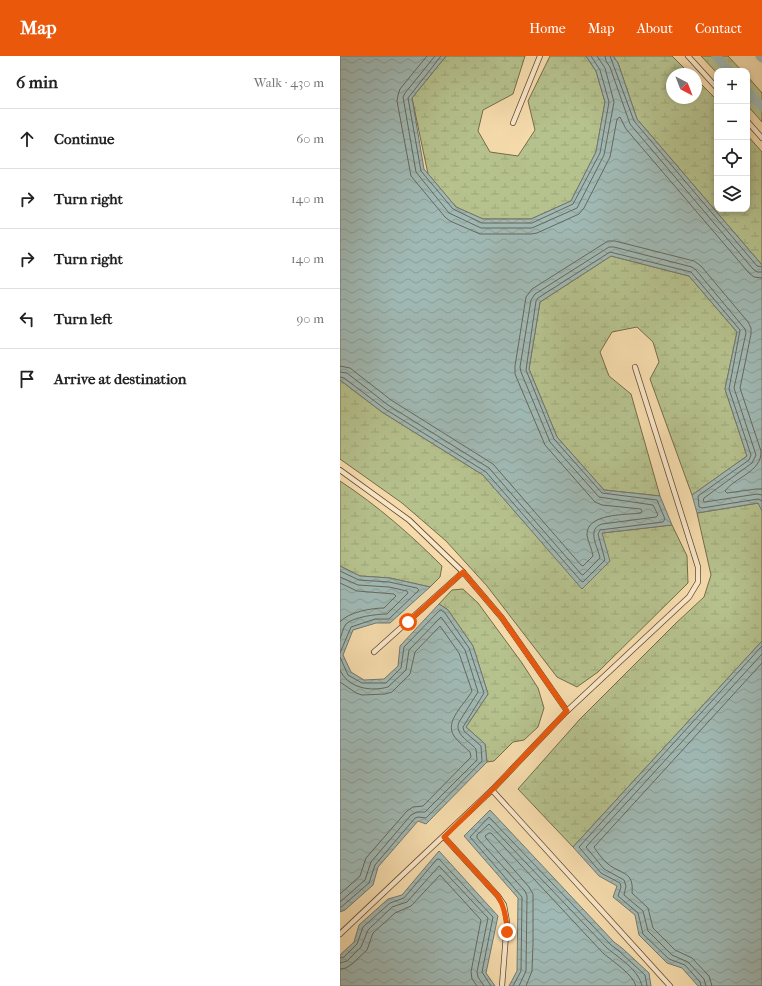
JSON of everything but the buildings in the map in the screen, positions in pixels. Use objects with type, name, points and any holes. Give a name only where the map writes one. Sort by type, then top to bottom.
[{"type":"lane","points":[[513,123],[540,56]]},
{"type":"lane","points":[[688,56],[714,85]]},
{"type":"lane","points":[[750,124],[762,138]]},
{"type":"lane","points":[[340,934],[492,790],[567,711],[689,597],[698,582],[698,567],[635,367]]},
{"type":"lane","points":[[340,470],[409,520],[463,572],[502,618],[567,711]]},
{"type":"lane","points":[[374,652],[463,572]]},
{"type":"lane","points":[[492,790],[670,986]]},
{"type":"lane","points":[[444,837],[498,896],[504,905],[507,922],[502,986]]},
{"type":"green space","points":[[446,56],[525,56],[513,94],[483,110],[478,131],[490,152],[518,156],[535,130],[528,101],[550,56],[586,56],[596,71],[605,102],[596,152],[571,201],[531,219],[483,219],[456,207],[428,174],[412,98]]},
{"type":"green space","points":[[613,56],[672,56],[684,68],[666,68],[666,104],[702,104],[702,85],[714,97],[714,209],[637,119],[618,63]]},
{"type":"green space","points":[[701,56],[728,56],[739,68],[714,68],[714,70]]},
{"type":"green space","points":[[750,79],[762,93],[762,122],[750,108]]},
{"type":"green space","points":[[750,138],[762,152],[762,265],[717,212],[750,212]]},
{"type":"green space","points":[[611,256],[689,276],[737,332],[725,389],[747,456],[692,495],[650,379],[659,362],[653,342],[637,327],[612,332],[600,352],[609,376],[631,394],[660,496],[604,490],[557,437],[529,369],[540,302]]},
{"type":"green space","points":[[340,380],[382,412],[483,475],[582,588],[602,533],[672,525],[687,556],[688,583],[598,672],[577,687],[557,677],[487,586],[446,541],[402,503],[340,459]]},
{"type":"green space","points":[[340,481],[393,521],[442,566],[440,577],[430,587],[390,578],[360,576],[340,566]]},
{"type":"green space","points":[[759,503],[762,511],[762,641],[573,847],[518,789],[580,719],[704,597],[711,575],[697,513]]},
{"type":"green space","points":[[463,589],[478,603],[522,663],[538,688],[544,708],[538,727],[524,740],[513,742],[494,761],[487,762],[485,744],[466,727],[488,694],[473,646],[448,610],[439,604],[452,590]]},
{"type":"water","points":[[340,56],[446,56],[412,98],[424,169],[456,207],[483,219],[531,219],[571,201],[596,152],[605,102],[596,71],[586,56],[613,56],[618,63],[637,119],[714,209],[714,212],[717,212],[762,265],[762,511],[758,503],[697,513],[692,495],[747,456],[725,389],[737,332],[689,276],[611,256],[540,302],[529,369],[557,437],[604,490],[660,496],[672,525],[602,533],[610,561],[582,589],[483,475],[382,412],[340,380]]},
{"type":"water","points":[[340,566],[360,576],[390,578],[430,587],[390,623],[376,623],[353,630],[343,655],[351,672],[364,680],[384,679],[398,666],[400,646],[439,604],[448,610],[473,646],[488,694],[466,727],[485,744],[487,762],[426,824],[418,821],[378,867],[373,885],[345,910],[340,912]]},
{"type":"water","points":[[762,641],[762,986],[698,986],[682,968],[667,963],[639,935],[635,915],[613,897],[617,886],[599,876],[573,847]]},
{"type":"water","points":[[490,810],[614,942],[649,973],[651,986],[509,986],[517,971],[518,898],[464,836]]},
{"type":"water","points":[[439,851],[498,916],[486,973],[495,986],[340,986],[340,955],[354,942],[359,925],[388,899],[402,895]]},
{"type":"waterway","points":[[716,56],[726,68]]},
{"type":"waterway","points":[[750,94],[762,107]]},
{"type":"route","points":[[408,622],[463,572],[502,618],[567,711],[492,790],[444,837],[498,896],[504,905],[507,916],[507,932]]}]
